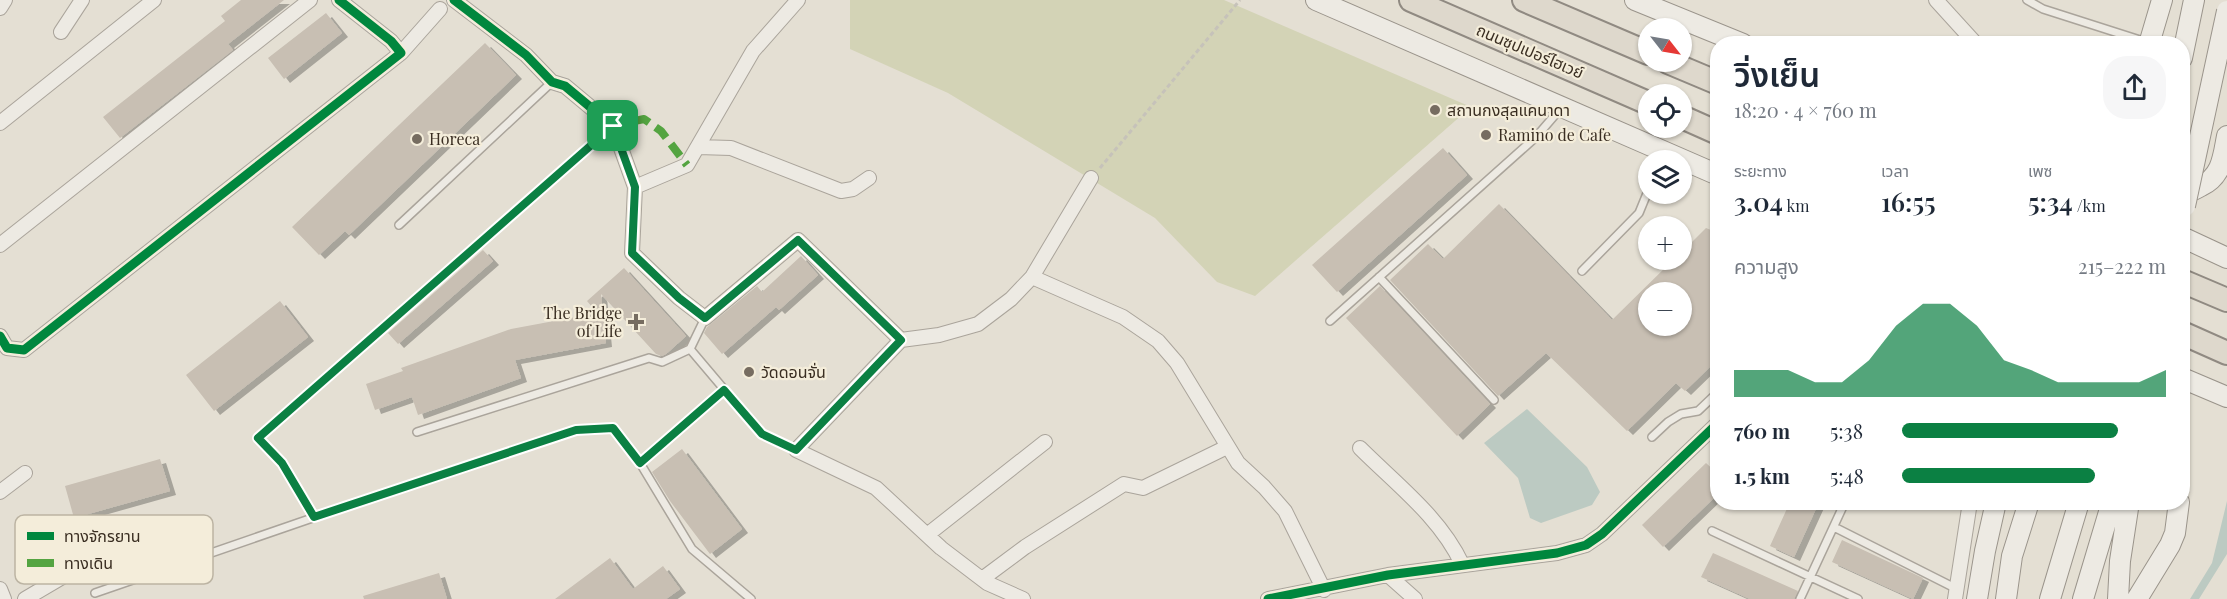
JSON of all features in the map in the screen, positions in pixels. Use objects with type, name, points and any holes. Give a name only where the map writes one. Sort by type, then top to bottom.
[{"type":"highway","name":"ถนนซุปเปอร์ไฮเวย์","points":[[1411,0],[1638,99]]},
{"type":"highway","points":[[1524,0],[1638,49]]},
{"type":"highway","points":[[1692,72],[1710,79]]},
{"type":"highway","points":[[1692,121],[1710,129]]},
{"type":"highway","points":[[2190,284],[2227,300]]},
{"type":"highway","points":[[2190,336],[2227,352]]},
{"type":"main road","points":[[1316,0],[1562,106],[1651,150]]},
{"type":"main road","points":[[1635,0],[1723,36]]},
{"type":"main road","points":[[2146,36],[2149,0]]},
{"type":"main road","points":[[2149,36],[2163,0]]},
{"type":"main road","points":[[2187,36],[2194,0]]},
{"type":"main road","points":[[2190,175],[2227,11]]},
{"type":"main road","points":[[2190,192],[2209,183],[2221,168],[2227,136]]},
{"type":"main road","points":[[1692,166],[1710,172]]},
{"type":"main road","points":[[2190,241],[2227,258]]},
{"type":"main road","points":[[2190,381],[2222,395]]},
{"type":"main road","points":[[1985,550],[1988,510]]},
{"type":"main road","points":[[1977,599],[1994,510]]},
{"type":"main road","points":[[2006,599],[2012,556],[2026,510]]},
{"type":"main road","points":[[2050,599],[2077,510]]},
{"type":"main road","points":[[2083,599],[2110,510]]},
{"type":"main road","points":[[2118,599],[2128,510]]},
{"type":"main road","points":[[2137,599],[2170,545],[2175,533],[2179,510]]},
{"type":"street","points":[[0,8],[5,0]]},
{"type":"street","points":[[61,32],[82,0]]},
{"type":"street","points":[[0,123],[154,0]]},
{"type":"street","points":[[0,245],[310,0]]},
{"type":"street","points":[[339,0],[391,41],[401,53]]},
{"type":"street","points":[[454,0],[526,55],[552,82],[565,86],[613,126],[635,187],[632,253],[679,298],[705,318],[798,240],[901,340]]},
{"type":"street","points":[[635,187],[687,165],[753,51],[798,0]]},
{"type":"street","points":[[1936,0],[1969,36]]},
{"type":"street","points":[[0,336],[7,348],[24,350],[401,53],[440,9]]},
{"type":"street","points":[[698,147],[731,148],[840,191],[853,189],[869,178]]},
{"type":"street","points":[[1023,599],[982,579],[927,535],[876,488],[796,450],[901,340],[939,335],[978,324],[1011,299],[1032,277],[1091,178]]},
{"type":"street","points":[[1032,277],[1123,317],[1158,341],[1177,363],[1238,463],[1285,510],[1324,590]]},
{"type":"street","points":[[1268,599],[1324,590],[1388,575],[1557,553],[1586,545],[1602,534],[1710,431]]},
{"type":"street","points":[[927,535],[1045,442]]},
{"type":"street","points":[[982,579],[1024,547],[1124,484],[1143,488],[1227,447]]},
{"type":"street","points":[[1360,448],[1429,516],[1450,540],[1462,564]]},
{"type":"street","points":[[0,492],[25,473]]},
{"type":"street","points":[[1956,594],[1969,510]]},
{"type":"street","points":[[1388,575],[1415,599]]},
{"type":"street","points":[[26,599],[50,584]]},
{"type":"street","points":[[0,589],[4,599]]},
{"type":"lane","points":[[2027,0],[2043,9],[2125,36]]},
{"type":"lane","points":[[399,225],[552,82]]},
{"type":"lane","points":[[1330,321],[1536,137],[1562,106]]},
{"type":"lane","points":[[314,517],[282,463],[258,438],[613,126]]},
{"type":"lane","points":[[1582,271],[1639,213],[1643,204]]},
{"type":"lane","points":[[1379,277],[1494,400]]},
{"type":"lane","points":[[417,432],[649,358],[662,362],[690,349],[705,318]]},
{"type":"lane","points":[[690,349],[762,434],[796,450]]},
{"type":"lane","points":[[640,463],[724,390]]},
{"type":"lane","points":[[1652,437],[1668,422],[1681,414],[1698,411],[1710,400]]},
{"type":"lane","points":[[213,552],[576,430],[613,428],[640,463],[692,549],[751,599]]},
{"type":"lane","points":[[1800,599],[1841,510]]},
{"type":"lane","points":[[1834,527],[1956,594]]},
{"type":"lane","points":[[1712,531],[1858,599]]},
{"type":"lane","points":[[95,593],[121,584]]},
{"type":"path","points":[[1091,178],[1240,0]]},
{"type":"green space","points":[[850,0],[1224,0],[1471,107],[1255,296],[1217,282],[1155,218],[948,93],[850,49]]},
{"type":"shaded area","points":[[1527,409],[1587,467],[1600,492],[1592,505],[1541,523],[1530,518],[1518,478],[1484,443]]},
{"type":"shaded area","points":[[2227,501],[2227,554],[2199,599],[2190,599],[2212,563]]},
{"type":"building","points":[[241,0],[284,0],[228,44],[233,50],[120,138],[103,117],[225,21],[221,16]]},
{"type":"building","points":[[326,13],[342,33],[284,79],[268,58]]},
{"type":"building","name":"Horeca","points":[[485,43],[516,75],[349,235],[345,231],[319,255],[292,227]]},
{"type":"building","points":[[1443,148],[1467,175],[1337,292],[1312,265]]},
{"type":"building","points":[[1499,204],[1612,320],[1638,294],[1638,336],[1692,336],[1692,282],[1651,282],[1663,270],[1692,270],[1692,242],[1706,228],[1710,230],[1710,367],[1685,391],[1676,383],[1627,431],[1546,353],[1498,396],[1390,280],[1428,244],[1443,259]]},
{"type":"building","points":[[483,250],[493,261],[398,344],[388,333]]},
{"type":"building","points":[[801,256],[818,275],[779,310],[776,307],[722,354],[704,333],[707,327],[757,286],[762,292]]},
{"type":"building","points":[[624,268],[686,336],[666,354],[662,356],[656,354],[601,294],[606,343],[515,360],[521,378],[418,415],[412,397],[375,410],[366,384],[403,371],[401,368],[511,329],[597,313],[587,301]]},
{"type":"building","points":[[1380,286],[1490,404],[1457,436],[1346,318]]},
{"type":"building","points":[[280,301],[308,337],[214,411],[186,375]]},
{"type":"building","points":[[682,449],[742,529],[710,554],[670,501],[652,472]]},
{"type":"building","points":[[160,459],[170,491],[85,515],[73,515],[65,486]]},
{"type":"building","points":[[1706,463],[1710,467],[1710,502],[1663,547],[1642,525]]},
{"type":"building","points":[[1786,510],[1815,510],[1794,557],[1770,546]]},
{"type":"building","points":[[1842,540],[1923,578],[1913,599],[1832,562]]},
{"type":"building","points":[[1713,553],[1798,591],[1794,599],[1750,599],[1701,577]]},
{"type":"building","points":[[610,558],[633,589],[663,566],[680,589],[666,599],[555,599]]},
{"type":"building","points":[[439,573],[447,599],[364,599],[363,596]]},
{"type":"marked path","points":[[613,126],[644,119],[661,131],[687,165]]},
{"type":"cycle path","points":[[0,336],[7,348],[24,350],[401,53],[391,41],[339,0]]},
{"type":"cycle path","points":[[454,0],[526,55],[552,82],[565,86],[613,126],[635,187],[632,253],[679,298],[705,318],[798,240],[901,340]]},
{"type":"cycle path","points":[[1268,599],[1388,575],[1557,553],[1586,545],[1602,534],[1710,431]]},
{"type":"place","name":"สถานกงสุลแคนาดา","points":[[1435,110]]},
{"type":"place","name":"Ramino de Cafe","points":[[1486,135]]},
{"type":"place","name":"Horeca","points":[[417,139]]},
{"type":"place","name":"The Bridge of Life","points":[[636,322]]},
{"type":"place","name":"วัดดอนจั่น","points":[[749,372]]},
{"type":"route","points":[[613,126],[635,187],[632,253],[679,298],[705,318],[798,240],[901,340],[796,450],[762,434],[724,390],[640,463],[613,428],[576,430],[314,517],[282,463],[258,438],[613,126]]}]
